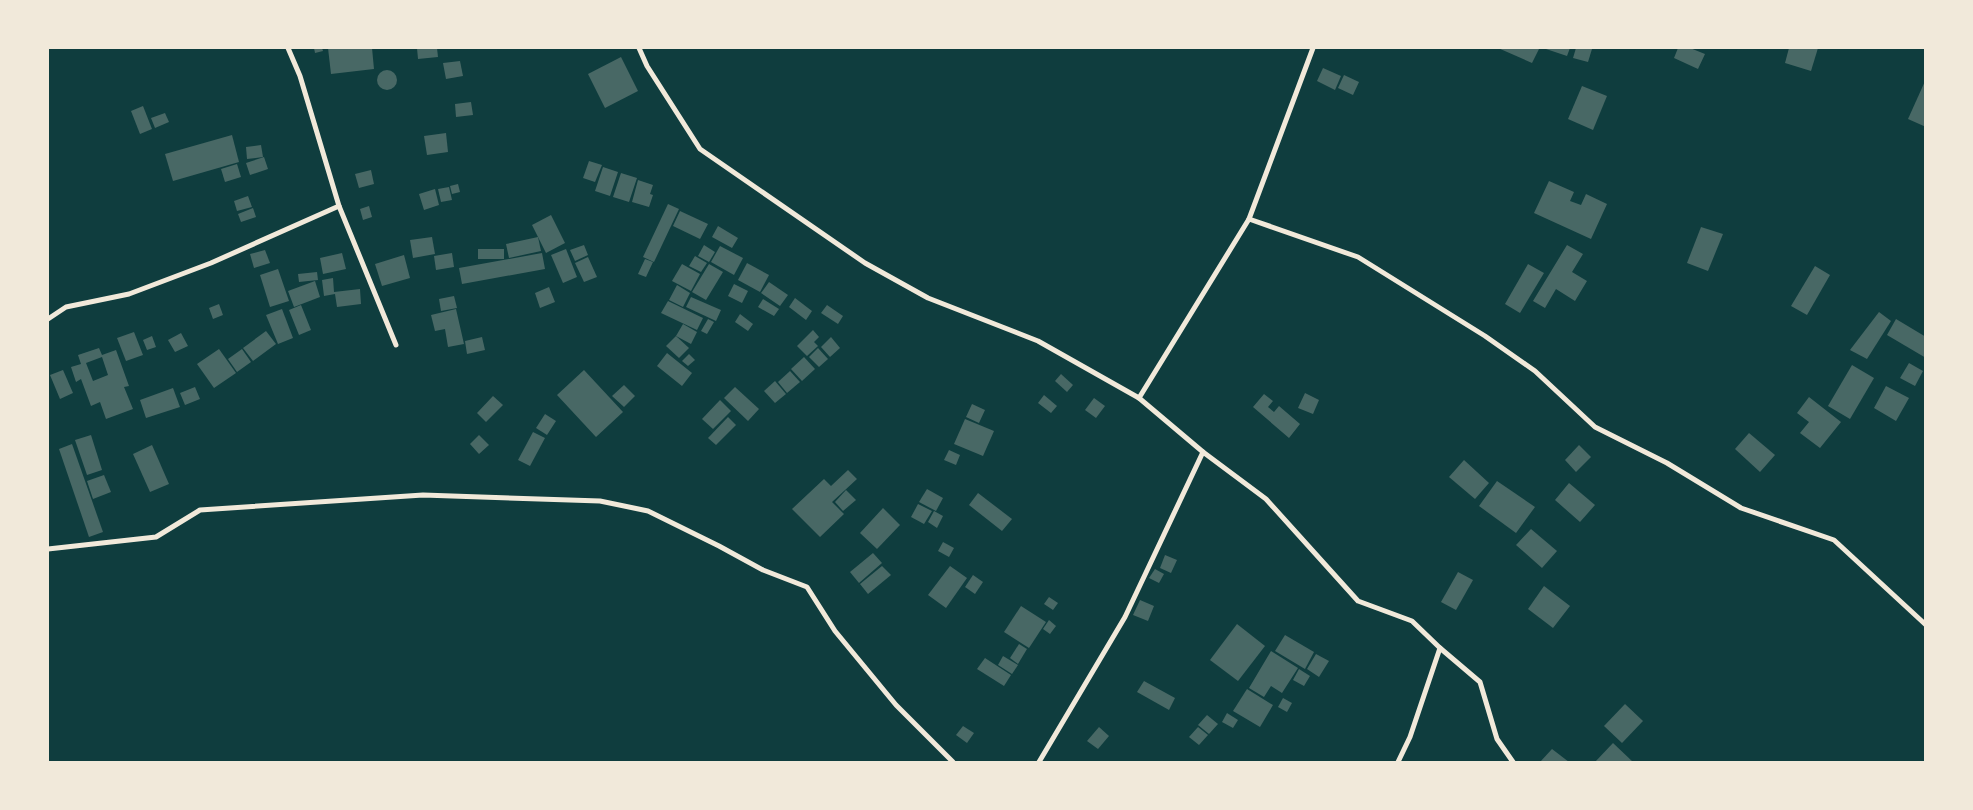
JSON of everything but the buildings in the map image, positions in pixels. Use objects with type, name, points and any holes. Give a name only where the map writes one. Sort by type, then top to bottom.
[{"type":"street","points":[[288,48],[300,76],[338,206],[396,344]]},
{"type":"street","points":[[639,48],[647,66],[700,149],[865,263],[928,298],[1038,341],[1139,398],[1203,452],[1266,500],[1358,601],[1412,621],[1480,682],[1497,739],[1513,762]]},
{"type":"street","points":[[1139,398],[1249,219],[1314,48]]},
{"type":"street","points":[[48,319],[66,307],[129,294],[211,263],[338,206]]},
{"type":"street","points":[[1249,219],[1358,257],[1485,336],[1535,371],[1595,427],[1667,463],[1741,508],[1834,540],[1926,625]]},
{"type":"street","points":[[1039,762],[1125,617],[1203,452]]},
{"type":"street","points":[[48,549],[156,537],[200,510],[423,495],[600,502],[648,512],[719,546],[763,570],[807,587],[847,646],[896,704],[953,762]]},
{"type":"street","points":[[1398,762],[1410,737],[1440,648]]}]
